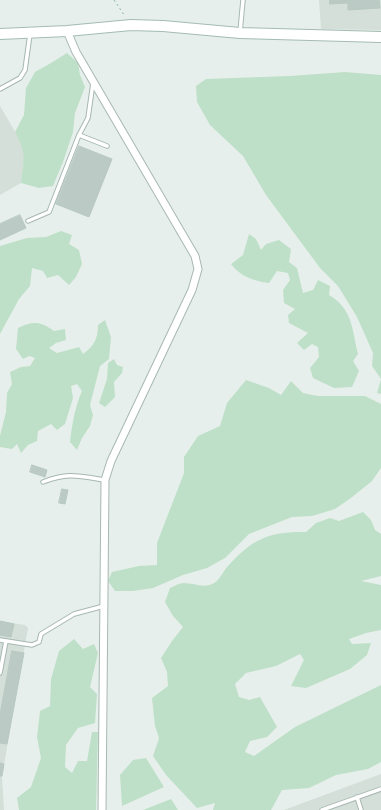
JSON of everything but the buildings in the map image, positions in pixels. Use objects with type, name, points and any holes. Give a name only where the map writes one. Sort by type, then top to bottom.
[{"type":"street","points":[[0,34],[67,31],[131,25],[163,26],[240,34],[381,37]]},
{"type":"street","points":[[67,31],[76,52],[195,256],[198,269],[192,290],[111,461],[105,480],[102,810]]},
{"type":"lane","points":[[240,34],[243,0]]},
{"type":"lane","points":[[0,89],[23,75],[30,33]]},
{"type":"lane","points":[[28,221],[49,212],[79,135],[88,118],[94,82]]},
{"type":"lane","points":[[79,135],[107,146]]},
{"type":"lane","points":[[43,482],[57,476],[73,474],[105,480]]},
{"type":"lane","points":[[0,640],[32,645],[39,642],[41,634],[74,614],[104,606]]},
{"type":"lane","points":[[0,673],[6,641]]},
{"type":"lane","points":[[322,810],[381,789]]},
{"type":"lane","points":[[357,798],[361,810]]},
{"type":"path","points":[[114,0],[131,25]]},
{"type":"shaded area","points":[[319,0],[381,0],[381,30],[321,29]]},
{"type":"shaded area","points":[[0,106],[23,145],[25,156],[21,183],[0,195]]},
{"type":"shaded area","points":[[0,621],[25,625],[28,628],[2,776],[4,810],[0,810]]},
{"type":"shaded area","points":[[381,774],[381,810],[284,810]]},
{"type":"green space","points":[[67,53],[78,63],[80,75],[85,87],[75,113],[73,132],[63,162],[53,186],[39,188],[21,183],[24,157],[15,132],[24,115],[26,88],[35,72]]},
{"type":"green space","points":[[345,72],[381,75],[381,379],[372,366],[373,353],[357,317],[338,286],[320,268],[266,195],[243,156],[210,125],[197,102],[196,86],[206,79],[290,76]]},
{"type":"green space","points":[[61,231],[72,235],[69,244],[79,250],[82,264],[76,277],[69,285],[58,275],[47,278],[43,271],[32,268],[30,286],[19,299],[0,334],[0,246],[27,238],[46,237]]},
{"type":"green space","points":[[249,234],[256,239],[261,250],[266,244],[279,240],[291,249],[289,262],[297,268],[303,293],[313,290],[318,280],[330,286],[329,295],[343,307],[347,313],[358,354],[353,361],[359,371],[352,387],[334,388],[313,378],[310,368],[319,357],[318,347],[312,344],[304,350],[297,343],[308,333],[289,323],[288,315],[295,309],[284,303],[283,290],[290,280],[288,273],[277,271],[269,283],[253,280],[243,275],[231,264],[243,255]]},
{"type":"green space","points":[[105,320],[111,337],[109,359],[100,366],[90,405],[93,415],[90,426],[82,438],[77,450],[70,442],[77,403],[82,391],[77,384],[71,386],[73,398],[65,424],[57,430],[51,424],[38,431],[37,441],[28,445],[21,453],[17,444],[12,449],[0,447],[0,436],[6,412],[7,393],[12,384],[10,372],[21,367],[30,366],[35,358],[29,356],[23,359],[16,349],[18,328],[36,323],[45,325],[54,331],[65,329],[66,340],[56,343],[49,348],[57,353],[79,347],[83,354],[95,342],[98,325]]},
{"type":"green space","points":[[114,359],[117,365],[123,367],[122,373],[114,382],[115,397],[105,407],[99,403],[107,379],[108,363]]},
{"type":"green space","points":[[381,379],[381,394],[377,393]]},
{"type":"green space","points":[[246,380],[269,388],[281,395],[291,381],[303,393],[318,396],[365,396],[381,404],[381,468],[372,481],[335,509],[312,516],[292,517],[249,534],[225,558],[207,568],[183,575],[153,588],[133,591],[115,591],[108,581],[112,572],[139,566],[157,565],[157,543],[184,473],[184,457],[198,436],[220,426],[227,403]]},
{"type":"green space","points":[[363,512],[371,520],[375,530],[381,534],[381,576],[361,581],[381,585],[381,630],[349,639],[352,644],[371,643],[367,655],[350,669],[306,688],[291,686],[304,660],[300,654],[276,666],[246,673],[235,684],[239,697],[249,700],[260,697],[277,727],[267,737],[250,741],[245,752],[254,756],[295,727],[381,685],[381,762],[368,769],[336,775],[309,788],[282,790],[271,810],[213,810],[215,803],[197,808],[166,775],[153,756],[159,738],[155,726],[152,698],[168,686],[167,672],[161,658],[183,627],[173,616],[165,602],[170,588],[182,583],[203,586],[211,585],[218,580],[226,568],[245,549],[262,538],[282,533],[306,532],[316,523],[330,518],[339,521]]},
{"type":"green space","points":[[74,639],[83,649],[94,644],[98,653],[90,687],[97,694],[95,723],[78,728],[66,745],[65,767],[72,773],[78,761],[87,761],[92,732],[98,732],[96,810],[19,810],[17,798],[31,787],[41,758],[37,737],[40,711],[50,706],[51,679],[59,651]]},
{"type":"green space","points":[[146,758],[164,787],[122,806],[120,775],[133,760]]},
{"type":"green space","points":[[171,799],[178,810],[143,810]]}]
